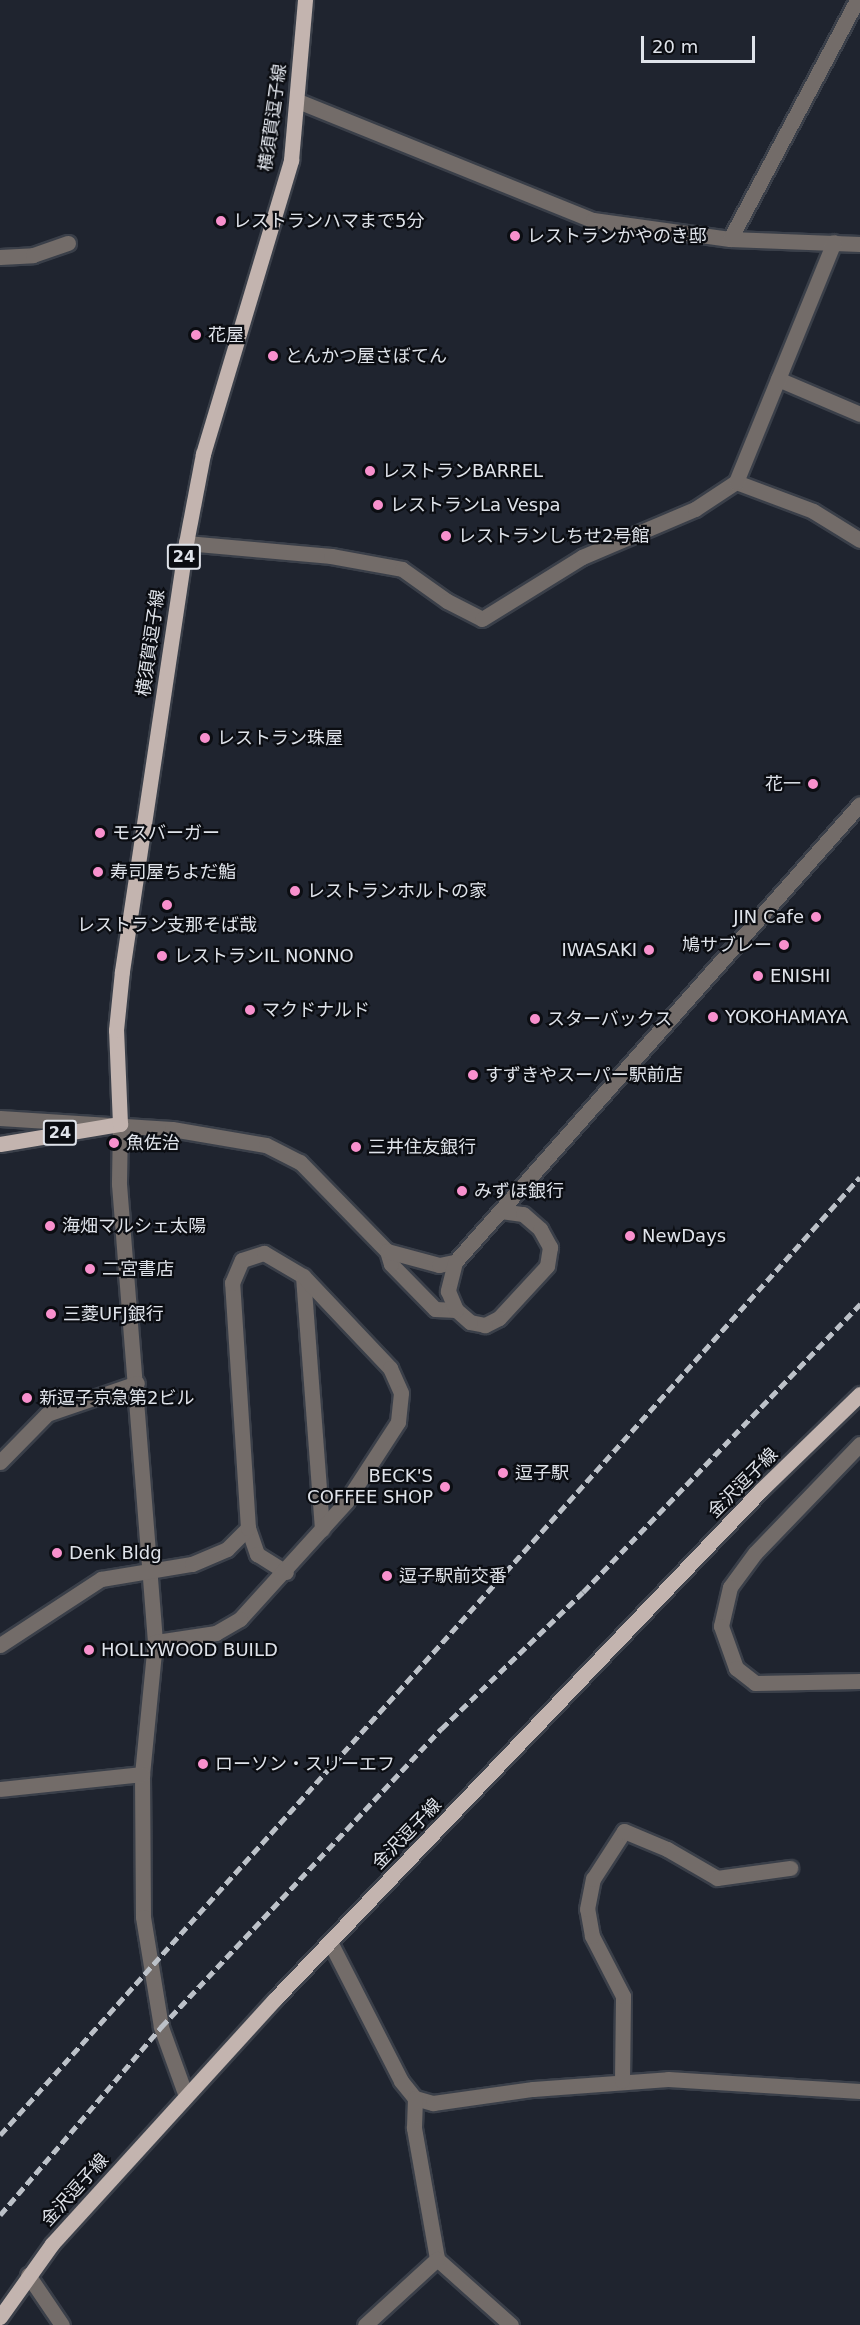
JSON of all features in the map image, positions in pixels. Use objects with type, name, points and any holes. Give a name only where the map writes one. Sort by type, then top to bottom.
[{"type":"main road","name":"横須賀逗子線","points":[[120,1124],[116,1030],[122,971],[186,543],[206,443],[291,159],[298,101],[305,0]]},
{"type":"main road","name":"24","points":[[0,1144],[120,1124]]},
{"type":"main road","name":"金沢逗子線","points":[[0,2317],[28,2275],[186,2096],[761,1490],[858,1399]]},
{"type":"street","points":[[730,239],[857,0]]},
{"type":"street","points":[[298,101],[592,220],[730,239],[860,244]]},
{"type":"street","points":[[186,543],[331,556],[402,569],[447,601],[482,619],[582,557],[695,509],[736,482],[834,242]]},
{"type":"street","points":[[0,257],[33,255],[68,243]]},
{"type":"street","points":[[778,379],[860,414]]},
{"type":"street","points":[[736,482],[813,511],[860,540]]},
{"type":"street","points":[[501,1211],[523,1214],[540,1229],[550,1247],[547,1266],[499,1318],[485,1325],[470,1322],[456,1310],[448,1291],[454,1262],[860,804]]},
{"type":"street","points":[[0,1118],[120,1124],[228,1136],[266,1145],[300,1162],[387,1251],[391,1264],[435,1309],[456,1310]]},
{"type":"street","points":[[120,1124],[119,1184],[152,1569],[155,1642],[142,1774],[143,1917],[148,1968],[169,2057],[186,2096]]},
{"type":"street","points":[[387,1251],[439,1265],[454,1262]]},
{"type":"street","points":[[155,1642],[216,1632],[240,1619],[286,1572],[346,1502],[398,1422],[401,1393],[390,1368],[303,1276],[264,1253],[242,1260],[232,1283],[248,1528],[257,1554],[286,1572]]},
{"type":"street","points":[[303,1276],[322,1529]]},
{"type":"street","points":[[0,1462],[47,1414],[137,1383]]},
{"type":"street","points":[[860,1444],[755,1553],[730,1587],[721,1626],[736,1668],[755,1683],[860,1681]]},
{"type":"street","points":[[0,1645],[101,1579],[192,1564],[226,1550],[248,1528]]},
{"type":"street","points":[[0,1789],[142,1774]]},
{"type":"street","points":[[622,2081],[623,1996],[592,1936],[587,1909],[593,1879],[624,1831],[667,1849],[717,1878],[790,1868]]},
{"type":"street","points":[[330,1942],[401,2081],[415,2098],[433,2103],[622,2081],[668,2079],[860,2091]]},
{"type":"street","points":[[415,2098],[414,2127],[437,2259],[511,2325]]},
{"type":"street","points":[[364,2325],[437,2259]]},
{"type":"street","points":[[28,2275],[62,2325]]},
{"type":"railway","points":[[0,2135],[860,1177]]},
{"type":"railway","points":[[0,2215],[161,2027],[441,1729],[583,1592],[860,1304]]},
{"type":"place","name":"レストランハマまで5分","points":[[221,221]]},
{"type":"place","name":"レストランかやのき邸","points":[[515,236]]},
{"type":"place","name":"花屋","points":[[196,335]]},
{"type":"place","name":"とんかつ屋さぼてん","points":[[273,356]]},
{"type":"place","name":"レストランBARREL","points":[[370,471]]},
{"type":"place","name":"レストランLa Vespa","points":[[378,505]]},
{"type":"place","name":"レストランしちせ2号館","points":[[446,536]]},
{"type":"place","name":"レストラン珠屋","points":[[205,738]]},
{"type":"place","name":"花一","points":[[813,784]]},
{"type":"place","name":"モスバーガー","points":[[100,833]]},
{"type":"place","name":"寿司屋ちよだ鮨","points":[[98,872]]},
{"type":"place","name":"レストランホルトの家","points":[[295,891]]},
{"type":"place","name":"レストラン支那そば哉","points":[[167,905]]},
{"type":"place","name":"JIN Cafe","points":[[816,917]]},
{"type":"place","name":"鳩サブレー","points":[[784,945]]},
{"type":"place","name":"IWASAKI","points":[[649,950]]},
{"type":"place","name":"レストランIL NONNO","points":[[162,956]]},
{"type":"place","name":"ENISHI","points":[[758,976]]},
{"type":"place","name":"マクドナルド","points":[[250,1010]]},
{"type":"place","name":"YOKOHAMAYA","points":[[713,1017]]},
{"type":"place","name":"スターバックス","points":[[535,1019]]},
{"type":"place","name":"すずきやスーパー駅前店","points":[[473,1075]]},
{"type":"place","name":"魚佐治","points":[[114,1143]]},
{"type":"place","name":"三井住友銀行","points":[[356,1147]]},
{"type":"place","name":"みずほ銀行","points":[[462,1191]]},
{"type":"place","name":"海畑マルシェ太陽","points":[[50,1226]]},
{"type":"place","name":"NewDays","points":[[630,1236]]},
{"type":"place","name":"二宮書店","points":[[90,1269]]},
{"type":"place","name":"三菱UFJ銀行","points":[[51,1314]]},
{"type":"place","name":"新逗子京急第2ビル","points":[[27,1398]]},
{"type":"place","name":"逗子駅","points":[[503,1473]]},
{"type":"place","name":"BECK'S COFFEE SHOP","points":[[445,1487]]},
{"type":"place","name":"Denk Bldg","points":[[57,1553]]},
{"type":"place","name":"逗子駅前交番","points":[[387,1576]]},
{"type":"place","name":"HOLLYWOOD BUILD","points":[[89,1650]]},
{"type":"place","name":"ローソン・スリーエフ","points":[[203,1764]]}]
